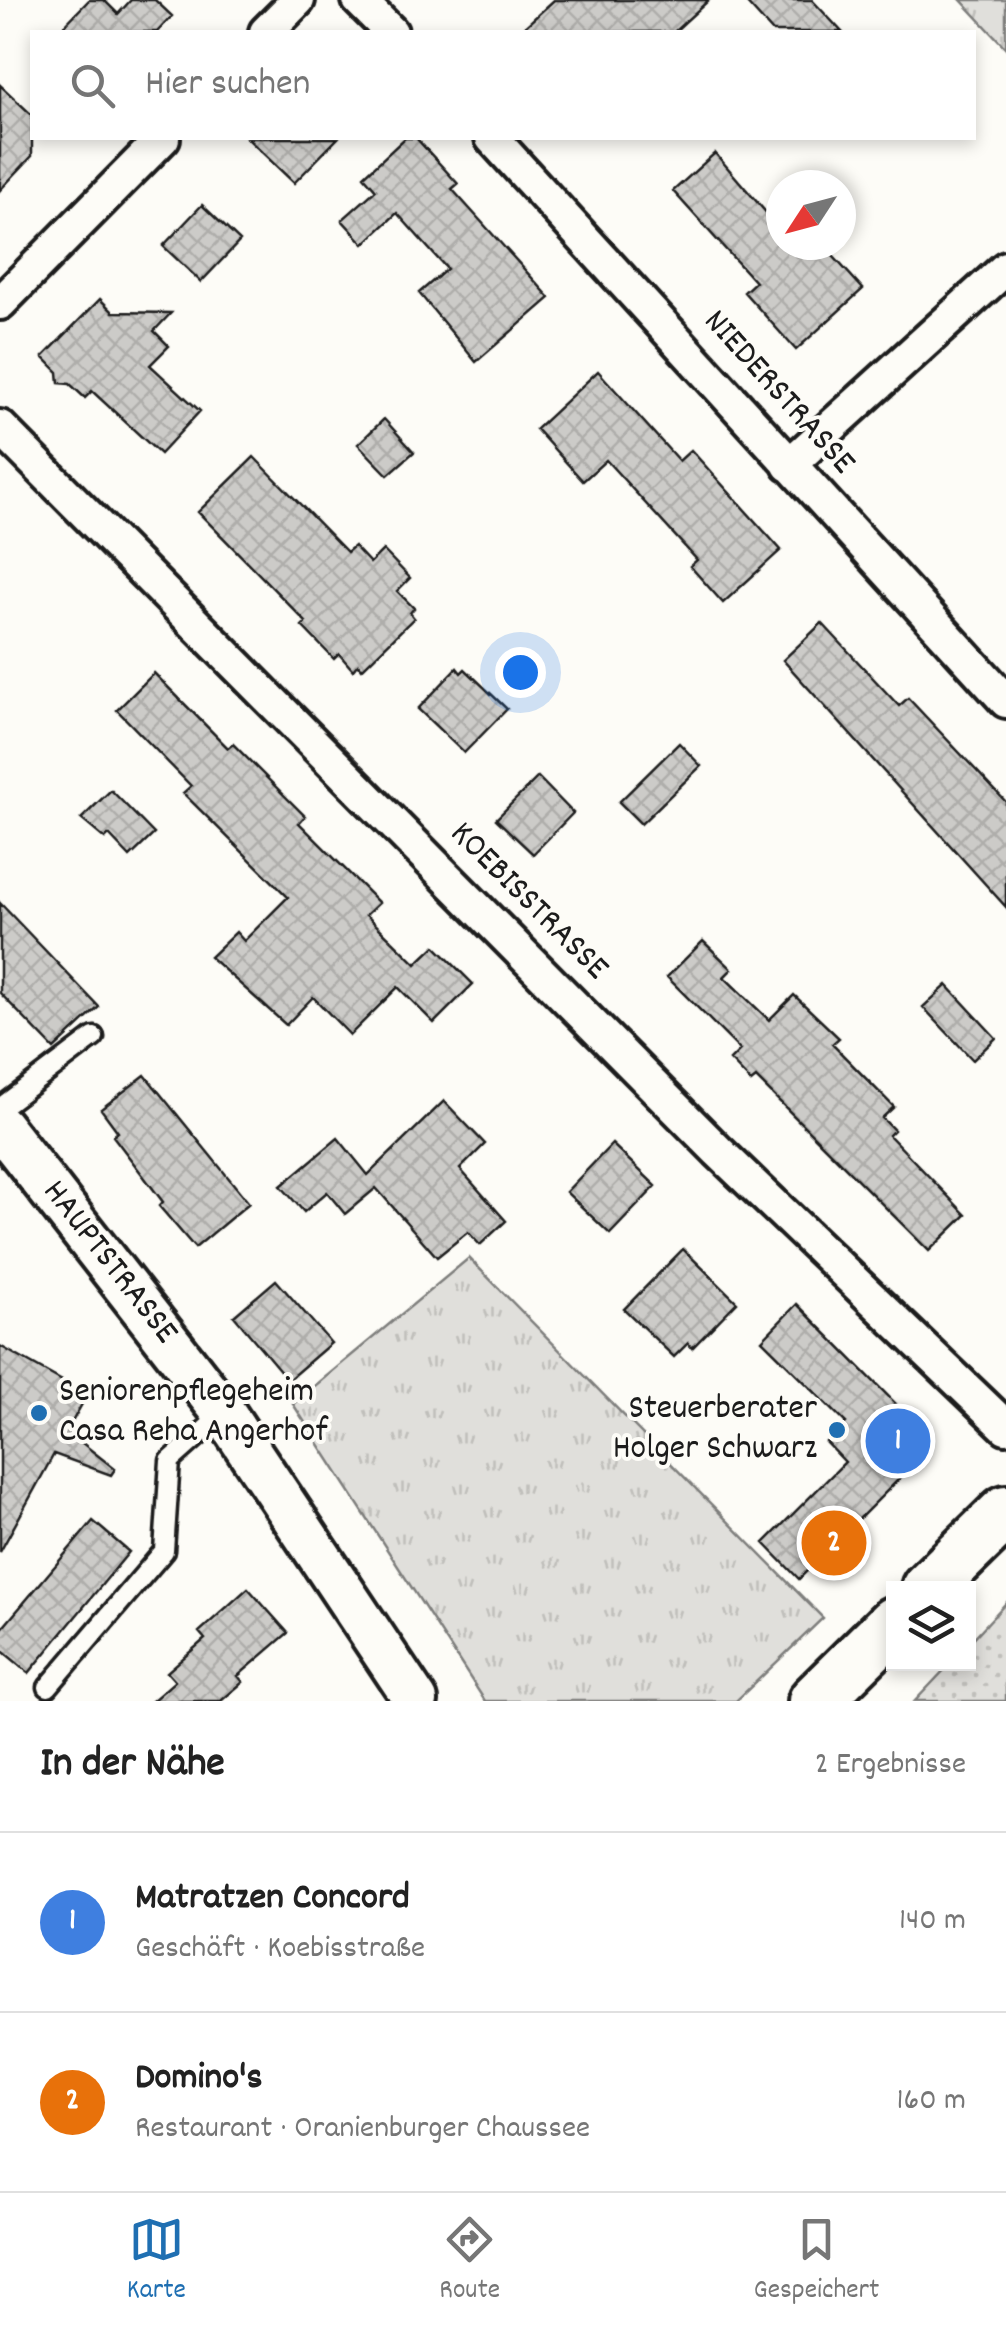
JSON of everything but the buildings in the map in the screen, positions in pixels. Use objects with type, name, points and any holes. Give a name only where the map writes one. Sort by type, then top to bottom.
[{"type":"main road","points":[[935,1581],[1006,1512]]},
{"type":"main road","points":[[816,1701],[886,1631]]},
{"type":"street","points":[[268,30],[298,0]]},
{"type":"street","points":[[359,0],[389,30]]},
{"type":"street","points":[[0,303],[161,140]]},
{"type":"street","name":"NIEDERSTRASSE","points":[[494,140],[1006,700]]},
{"type":"street","points":[[789,465],[1006,268]]},
{"type":"street","name":"KOEBISSTRASSE","points":[[0,427],[718,1151],[1006,1427]]},
{"type":"street","name":"HAUPTSTRASSE","points":[[0,1126],[224,1413],[416,1701]]},
{"type":"lane","points":[[0,1108],[94,1037]]},
{"type":"lane","points":[[48,1687],[164,1551],[170,1461],[224,1413]]},
{"type":"green space","points":[[961,0],[1006,0],[1006,48]]},
{"type":"green space","points":[[469,1258],[823,1618],[736,1701],[485,1701],[293,1404]]},
{"type":"green space","points":[[1006,1603],[1006,1701],[915,1701],[943,1671],[976,1671],[976,1635]]},
{"type":"place","name":"Seniorenpflegeheim Casa Reha Angerhof","points":[[39,1413]]},
{"type":"place","name":"Steuerberater Holger Schwarz","points":[[837,1430]]},
{"type":"place","name":"Matratzen Concord","points":[[898,1441]]},
{"type":"place","name":"Domino's","points":[[834,1543]]}]
